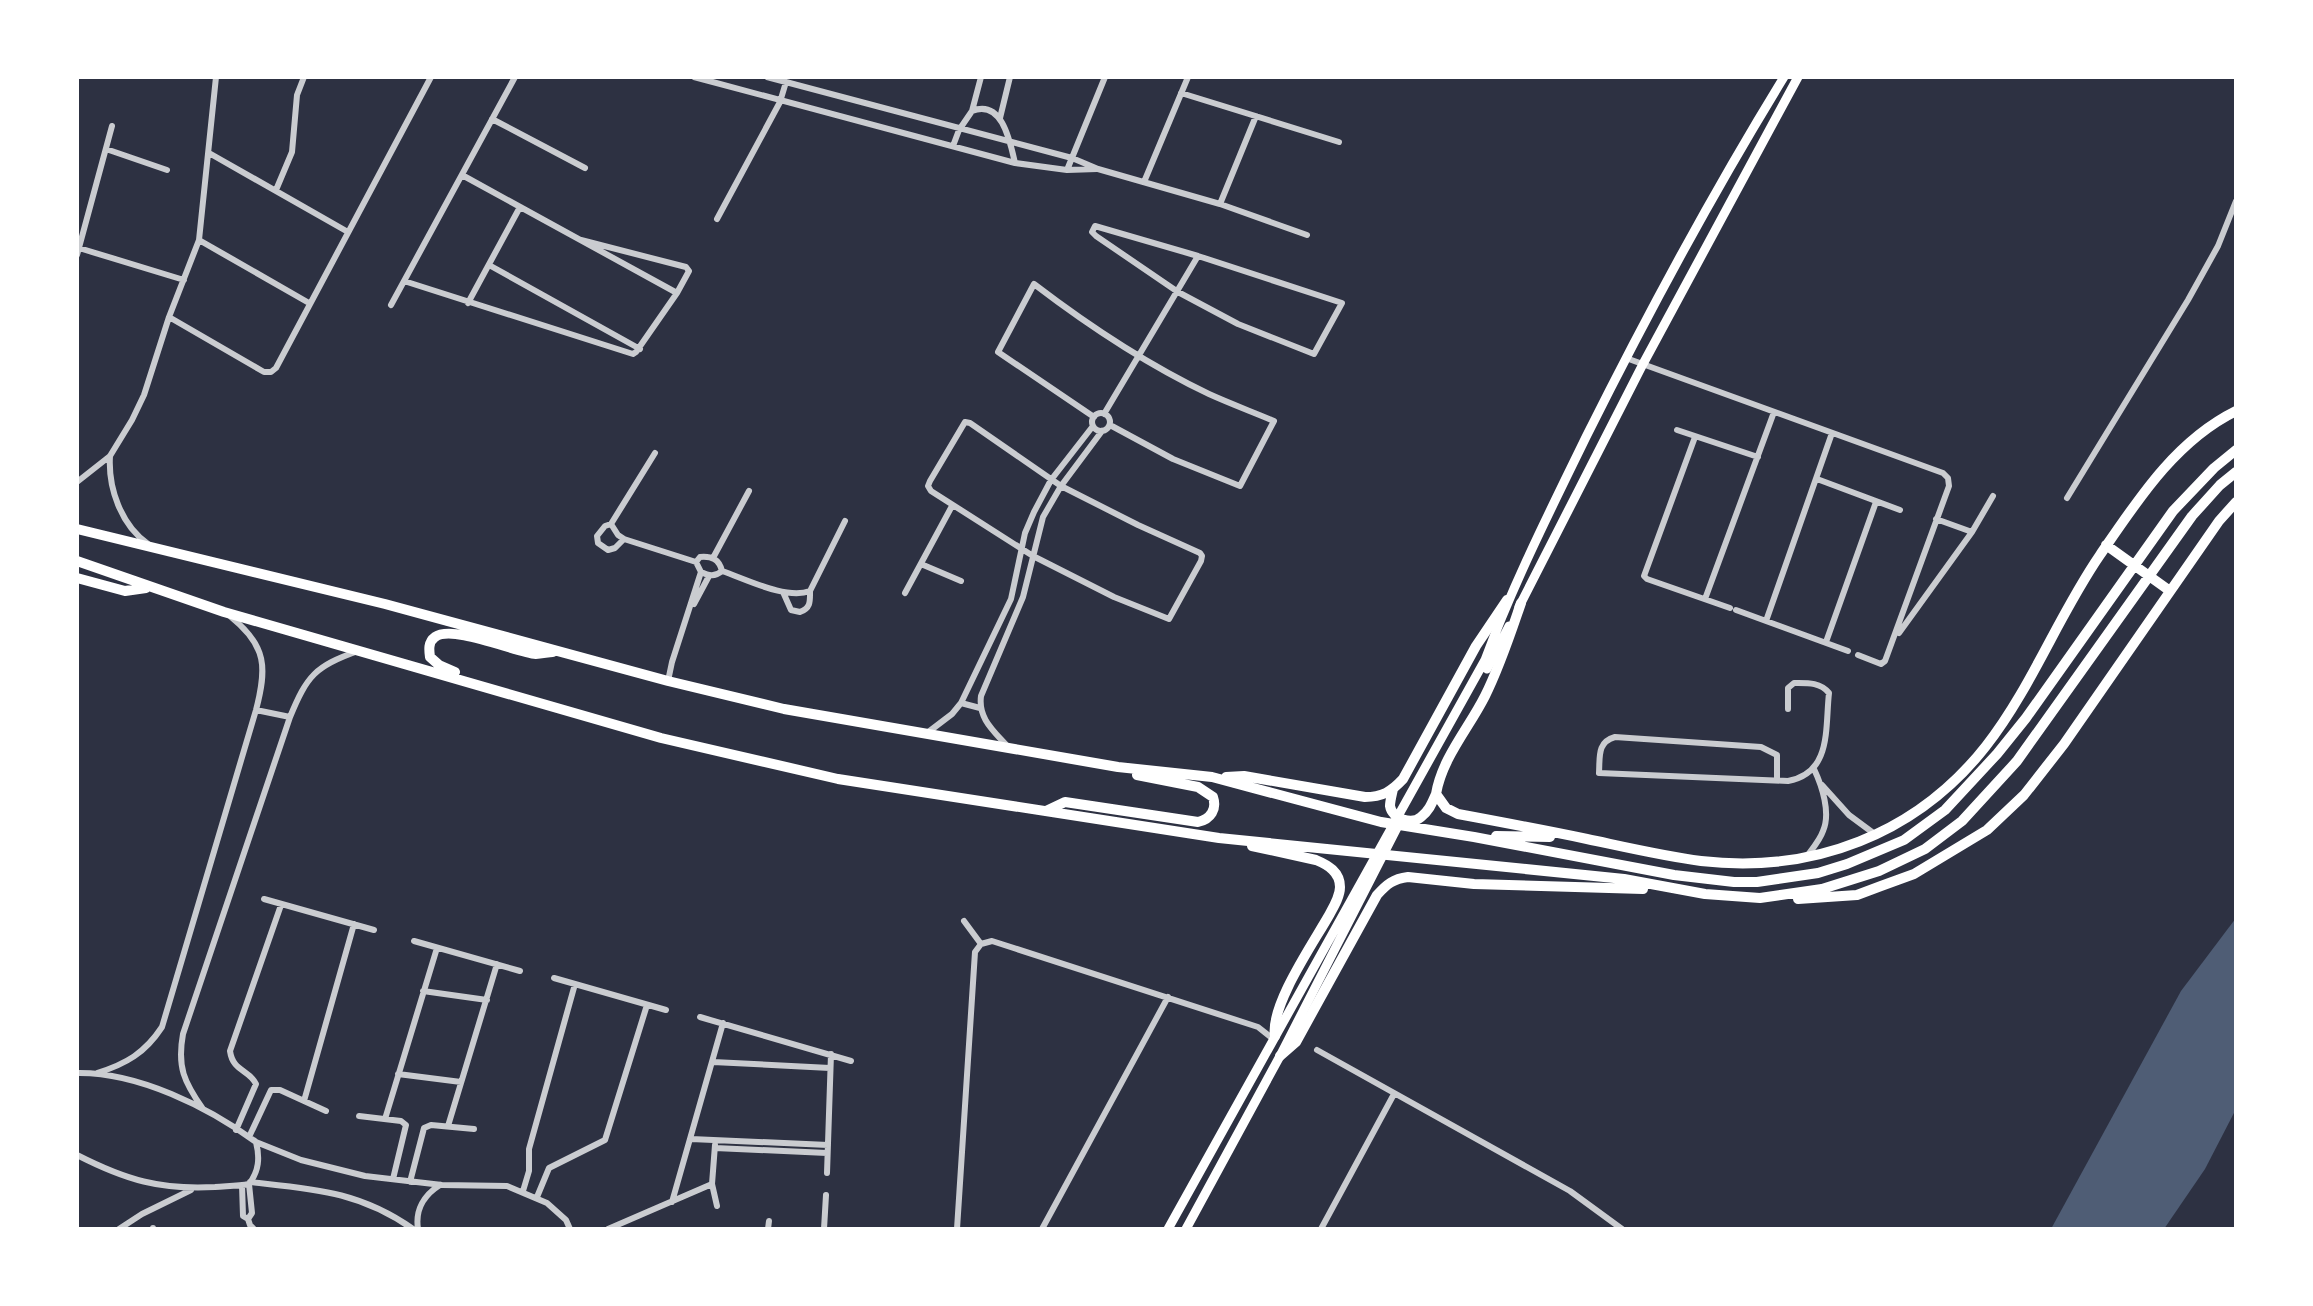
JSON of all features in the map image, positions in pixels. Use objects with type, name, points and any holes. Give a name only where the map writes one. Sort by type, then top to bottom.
[{"type":"highway","points":[[1436,794],[1446,808],[1458,814],[1703,861],[1767,863],[1843,849],[1877,836],[1957,781],[2011,710],[2055,628],[2157,475],[2188,443],[2236,411]]},
{"type":"highway","points":[[1212,777],[1381,822],[1474,836],[1674,875],[1734,882],[1818,873],[1867,856],[1904,839],[1945,810],[2026,718],[2173,511],[2214,468],[2236,450]]},
{"type":"highway","points":[[1760,898],[1822,889],[1879,871],[1925,849],[1962,821],[2017,761],[2192,516],[2220,485],[2236,472]]},
{"type":"highway","points":[[77,561],[224,612],[661,738],[838,779],[1219,838],[1610,878],[1714,895],[1801,899],[1857,895],[1914,874],[1987,830],[2024,795],[2064,744],[2168,589],[2236,502]]},
{"type":"highway","points":[[77,529],[385,604],[668,681],[784,709],[1118,767],[1212,777],[1244,776],[1357,796],[1380,797],[1403,779],[1476,646],[1507,600]]},
{"type":"highway","points":[[2110,548],[2168,589]]},
{"type":"highway","points":[[77,578],[125,591],[148,587]]},
{"type":"highway","points":[[1393,789],[1390,804],[1392,811],[1400,818],[1419,820],[1429,810],[1443,770],[1500,665],[1521,603]]},
{"type":"highway","points":[[544,703],[502,685],[439,665],[430,657],[430,644],[436,636],[450,634],[536,654],[559,651]]},
{"type":"highway","points":[[1046,811],[1065,802],[1198,822],[1206,819],[1213,811],[1213,797],[1198,787],[1141,776],[1118,767]]},
{"type":"highway","points":[[1474,836],[1588,839]]},
{"type":"highway","points":[[1219,838],[1316,860],[1332,869],[1339,880],[1340,890],[1334,906],[1279,1005],[1274,1027],[1276,1034]]},
{"type":"highway","points":[[1280,1056],[1296,1042],[1377,895],[1396,878],[1519,886],[1682,890]]},
{"type":"main road","points":[[1168,1229],[1370,871],[1485,660],[1507,600],[1626,358],[1699,222],[1784,77]]},
{"type":"main road","points":[[1408,802],[1490,663],[1643,364],[1798,77]]},
{"type":"main road","points":[[1774,94],[1785,99]]},
{"type":"main road","points":[[1186,1229],[1280,1056],[1370,871]]},
{"type":"street","points":[[77,482],[110,456],[132,421],[144,395],[169,317],[199,240],[216,77]]},
{"type":"street","points":[[276,190],[292,152],[297,95],[304,77]]},
{"type":"street","points":[[169,317],[264,372],[271,372],[276,368],[431,77]]},
{"type":"street","points":[[391,306],[515,77]]},
{"type":"street","points":[[694,77],[1015,163],[1067,170],[1098,169]]},
{"type":"street","points":[[767,77],[1072,158],[1098,169],[1220,204],[1307,235]]},
{"type":"street","points":[[953,146],[959,130],[972,111],[981,77]]},
{"type":"street","points":[[1000,118],[1010,77]]},
{"type":"street","points":[[1067,170],[1105,77]]},
{"type":"street","points":[[1144,182],[1188,77]]},
{"type":"street","points":[[717,219],[780,102],[786,82]]},
{"type":"street","points":[[1181,93],[1339,142]]},
{"type":"street","points":[[972,111],[984,108],[996,113],[1010,143],[1015,163]]},
{"type":"street","points":[[1220,204],[1256,116]]},
{"type":"street","points":[[492,119],[584,168]]},
{"type":"street","points":[[112,126],[78,252],[184,280]]},
{"type":"street","points":[[106,149],[167,170]]},
{"type":"street","points":[[209,153],[348,232]]},
{"type":"street","points":[[461,175],[677,293]]},
{"type":"street","points":[[2067,498],[2206,268],[2236,201]]},
{"type":"street","points":[[468,303],[520,207]]},
{"type":"street","points":[[1101,227],[1198,256],[1342,303],[1314,354],[1238,324],[1178,292],[1096,236],[1092,228],[1101,227]]},
{"type":"street","points":[[199,240],[309,303]]},
{"type":"street","points":[[404,281],[633,354],[640,349],[690,271],[686,267],[581,240]]},
{"type":"street","points":[[1104,414],[1108,416],[1110,425],[1174,459],[1240,486],[1275,421],[1208,393],[1139,356],[1085,323],[1034,284],[998,352],[1094,416],[1104,414],[1139,356],[1178,292],[1198,256]]},
{"type":"street","points":[[489,265],[640,349]]},
{"type":"street","points":[[1626,358],[1943,473],[1948,478],[1949,486],[1883,663],[1858,655]]},
{"type":"street","points":[[1705,600],[1774,412]]},
{"type":"street","points":[[926,734],[952,714],[961,703],[1011,599],[1021,550],[1030,523],[1051,480],[1093,426],[1094,416]]},
{"type":"street","points":[[965,422],[1051,480],[1138,526],[1200,553],[1201,561],[1169,619],[1114,597],[1021,550],[931,491],[928,486],[965,422]]},
{"type":"street","points":[[1009,748],[988,724],[980,708],[981,695],[1021,603],[1043,517],[1061,485],[1102,431],[1110,425]]},
{"type":"street","points":[[1093,426],[1102,431]]},
{"type":"street","points":[[1677,430],[1758,457]]},
{"type":"street","points":[[1766,621],[1832,433]]},
{"type":"street","points":[[1695,437],[1644,576],[1848,651]]},
{"type":"street","points":[[624,539],[615,548],[608,550],[598,542],[597,536],[600,530],[611,524],[654,453]]},
{"type":"street","points":[[110,456],[109,476],[113,494],[138,537],[156,549]]},
{"type":"street","points":[[1817,479],[1900,510]]},
{"type":"street","points":[[713,558],[749,491]]},
{"type":"street","points":[[1893,641],[1972,532],[1993,496]]},
{"type":"street","points":[[1826,642],[1877,502]]},
{"type":"street","points":[[905,593],[953,506]]},
{"type":"street","points":[[1937,519],[1972,532]]},
{"type":"street","points":[[783,592],[788,606],[800,612],[809,606],[810,591],[845,521]]},
{"type":"street","points":[[611,524],[624,539],[696,562]]},
{"type":"street","points":[[704,578],[696,566],[700,557],[713,558],[720,564],[722,571]]},
{"type":"street","points":[[921,564],[961,582]]},
{"type":"street","points":[[668,681],[672,662],[704,578],[722,571],[783,592],[797,594],[810,591]]},
{"type":"street","points":[[97,1073],[120,1066],[135,1057],[151,1044],[162,1027],[257,710],[264,677],[261,656],[247,629],[224,612]]},
{"type":"street","points":[[992,641],[1001,646]]},
{"type":"street","points":[[203,1109],[190,1091],[182,1072],[180,1054],[183,1034],[290,717],[303,686],[315,673],[332,660],[358,651]]},
{"type":"street","points":[[1777,780],[1777,755],[1761,747],[1615,737],[1606,740],[1601,746],[1599,773],[1777,780],[1800,779],[1814,769],[1823,754],[1829,693],[1825,687],[1794,682],[1788,688],[1788,709]]},
{"type":"street","points":[[961,703],[980,708]]},
{"type":"street","points":[[257,710],[290,717]]},
{"type":"street","points":[[1806,857],[1825,825],[1821,785],[1814,769]]},
{"type":"street","points":[[1821,785],[1849,815],[1877,836]]},
{"type":"street","points":[[264,899],[374,930]]},
{"type":"street","points":[[236,1130],[256,1084],[254,1079],[235,1066],[230,1051],[282,905]]},
{"type":"street","points":[[964,920],[981,944]]},
{"type":"street","points":[[304,1101],[354,924]]},
{"type":"street","points":[[414,941],[520,971]]},
{"type":"street","points":[[957,1229],[975,952],[981,944],[992,941],[1276,1034]]},
{"type":"street","points":[[385,1119],[437,948]]},
{"type":"street","points":[[448,1126],[497,964]]},
{"type":"street","points":[[554,978],[666,1010]]},
{"type":"street","points":[[523,1191],[529,1165],[529,1149],[575,984]]},
{"type":"street","points":[[423,991],[486,1000]]},
{"type":"street","points":[[1042,1229],[1168,997]]},
{"type":"street","points":[[537,1197],[546,1172],[554,1164],[605,1140],[647,1004]]},
{"type":"street","points":[[700,1017],[851,1060]]},
{"type":"street","points":[[672,1202],[723,1023]]},
{"type":"street","points":[[1317,1050],[1570,1191],[1622,1229]]},
{"type":"street","points":[[827,1173],[831,1054]]},
{"type":"street","points":[[713,1062],[830,1069]]},
{"type":"street","points":[[77,1073],[97,1073],[133,1081],[170,1094],[203,1109],[256,1142],[326,1167],[410,1182],[507,1186],[523,1191],[548,1203],[566,1220],[570,1229]]},
{"type":"street","points":[[398,1074],[461,1082]]},
{"type":"street","points":[[249,1137],[271,1090],[280,1090],[326,1111]]},
{"type":"street","points":[[1321,1229],[1394,1094]]},
{"type":"street","points":[[359,1116],[401,1121],[407,1127],[393,1179]]},
{"type":"street","points":[[410,1182],[424,1128],[431,1125],[474,1129]]},
{"type":"street","points":[[691,1139],[828,1145]]},
{"type":"street","points":[[715,1140],[712,1184],[718,1206]]},
{"type":"street","points":[[254,1229],[243,1216],[247,1184],[259,1162],[256,1142]]},
{"type":"street","points":[[715,1148],[827,1153]]},
{"type":"street","points":[[77,1155],[137,1181],[169,1188],[247,1184],[296,1185],[342,1195],[384,1211],[415,1229],[418,1213],[426,1196],[442,1185]]},
{"type":"street","points":[[608,1229],[712,1184]]},
{"type":"street","points":[[119,1229],[168,1200],[197,1188]]},
{"type":"street","points":[[824,1229],[826,1195]]},
{"type":"water","points":[[2236,918],[2236,1109],[2205,1169],[2164,1229],[2051,1229],[2181,991]]}]
